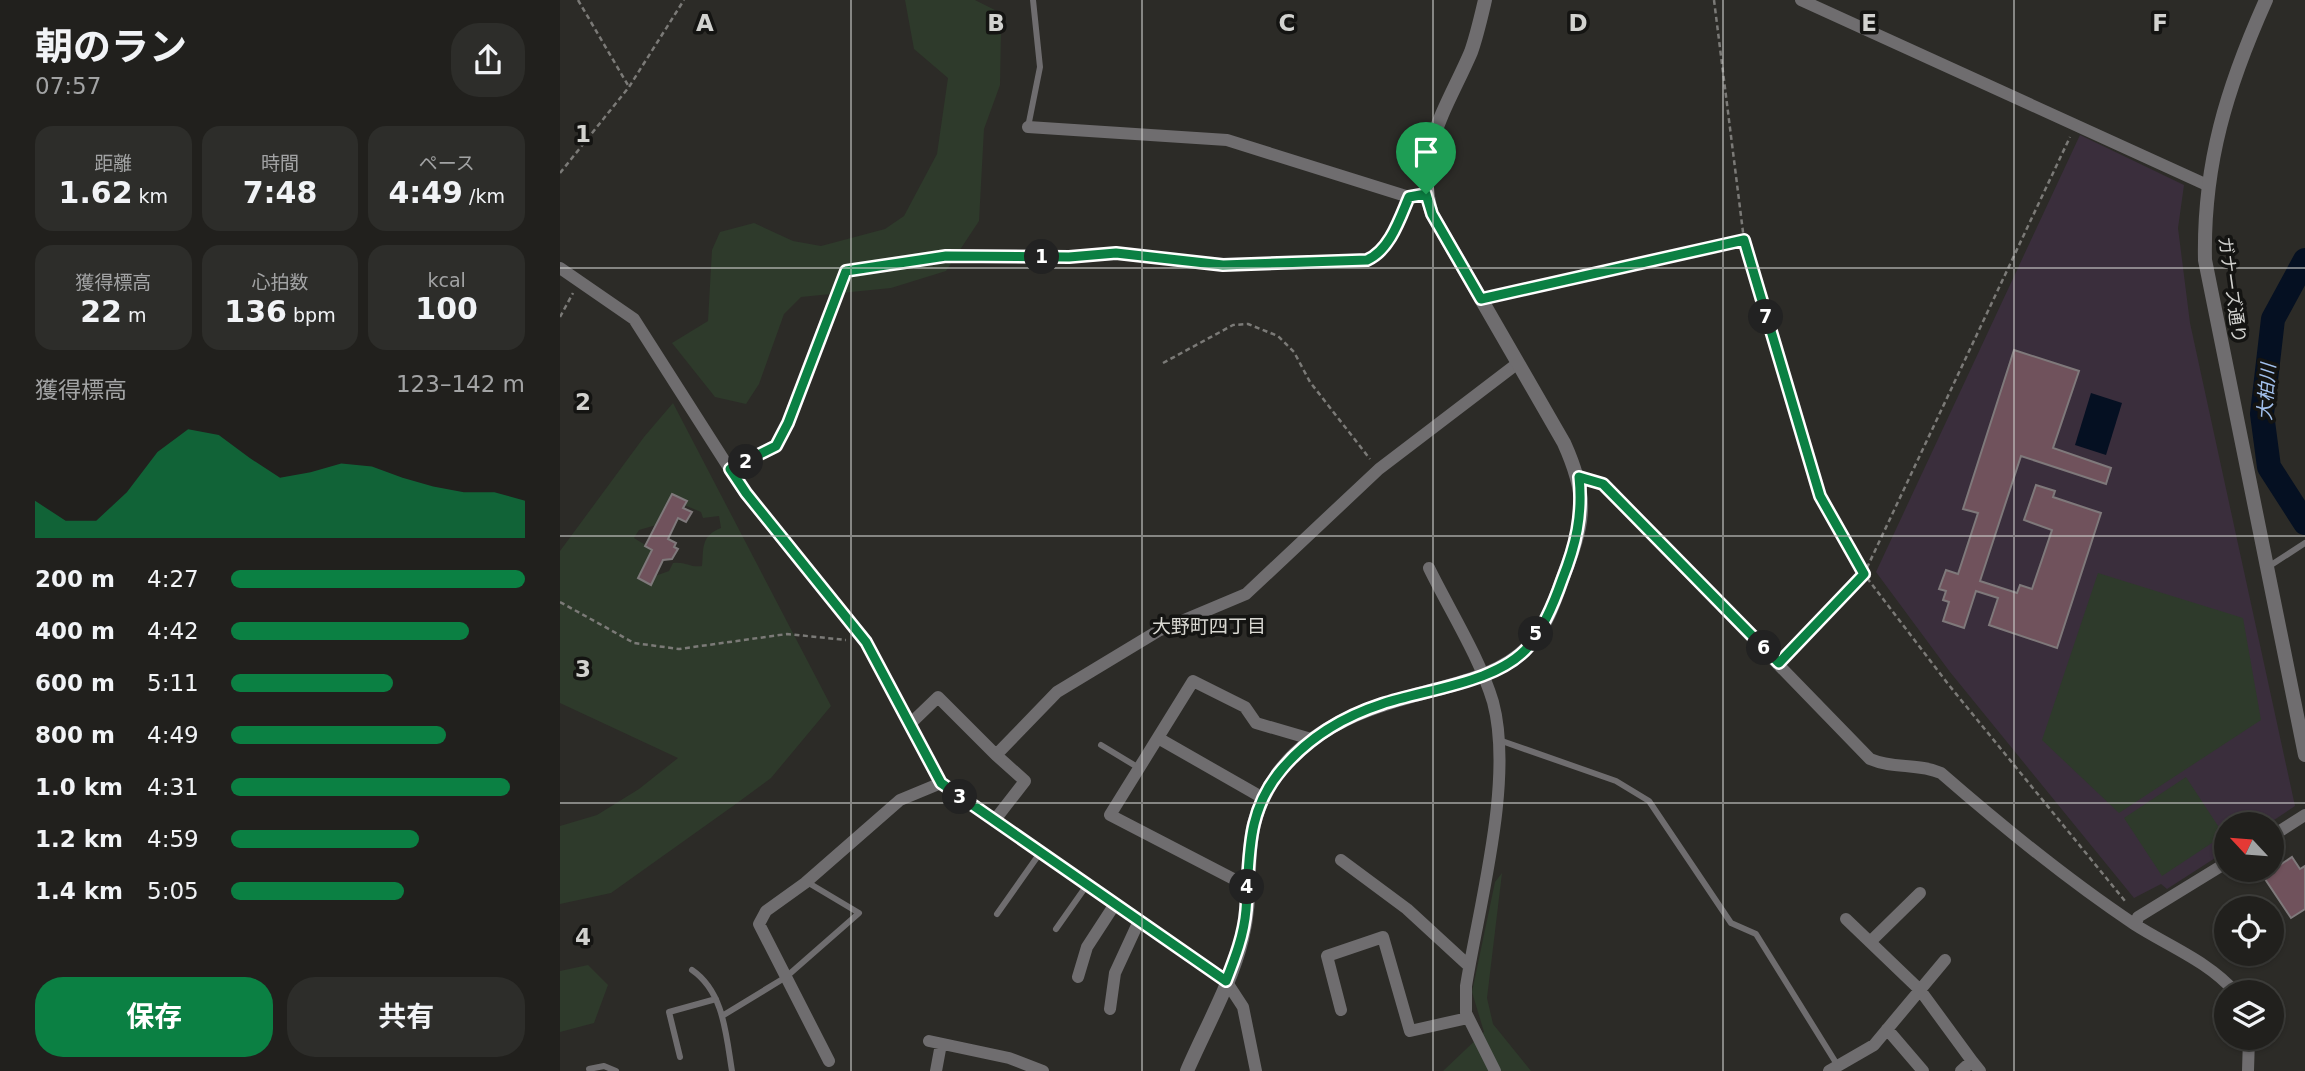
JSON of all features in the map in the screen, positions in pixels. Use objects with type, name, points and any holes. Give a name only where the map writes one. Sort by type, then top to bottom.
[{"type":"street","points":[[1187,1071],[1242,940],[1247,857],[1262,798],[1280,771],[1311,739],[1340,720],[1382,704],[1483,675],[1507,664],[1528,648],[1545,622],[1575,546],[1582,506],[1579,477],[1564,443],[1432,214],[1426,194],[1425,172],[1429,148],[1472,48],[1485,0]]},
{"type":"street","points":[[1801,0],[2207,185]]},
{"type":"street","name":"ガナーズ通り","points":[[2266,0],[2227,92],[2207,185],[2205,260],[2209,294],[2305,755]]},
{"type":"street","points":[[1028,127],[1227,140],[1409,197],[1426,194]]},
{"type":"street","points":[[560,268],[634,319],[746,493],[866,642],[941,783],[1226,981],[1243,1007],[1256,1071]]},
{"type":"street","points":[[996,755],[1057,692],[1158,631],[1246,594],[1380,470],[1518,363]]},
{"type":"street","points":[[1579,477],[1603,484],[1779,663],[1827,718],[1870,759],[1888,767],[1930,769],[1941,773],[2032,852],[2216,972],[2224,980]]},
{"type":"street","points":[[1429,568],[1483,675],[1493,703],[1499,740],[1497,803],[1466,986],[1468,1018],[1494,1071]]},
{"type":"street","points":[[1247,886],[1110,815],[1193,681],[1245,707],[1256,723],[1311,739]]},
{"type":"street","points":[[910,724],[938,696],[1025,782],[994,821]]},
{"type":"street","points":[[1158,738],[1262,798]]},
{"type":"street","points":[[828,1061],[759,924],[766,911],[807,881],[900,800],[941,783]]},
{"type":"street","points":[[2284,829],[2305,816]]},
{"type":"street","points":[[1341,860],[1406,909],[1469,966]]},
{"type":"street","points":[[2137,921],[2214,871]]},
{"type":"street","points":[[1870,942],[1920,893]]},
{"type":"street","points":[[1078,977],[1087,947],[1115,905]]},
{"type":"street","points":[[1846,919],[1920,990],[1976,1066],[1961,1071]]},
{"type":"street","points":[[1110,1009],[1115,973],[1139,921]]},
{"type":"street","points":[[1341,1010],[1327,956],[1382,937],[1410,1031],[1468,1018]]},
{"type":"street","points":[[1836,1070],[1874,1045],[1945,960]]},
{"type":"street","points":[[1886,1029],[1923,1071]]},
{"type":"street","points":[[936,1071],[935,1042],[1009,1065],[1043,1071]]},
{"type":"street","points":[[2248,1071],[2249,1050]]},
{"type":"lane","points":[[1028,127],[1040,67],[1033,0]]},
{"type":"lane","points":[[891,263],[946,256],[1069,257],[1116,253],[1223,265],[1367,260],[1377,255],[1388,240],[1409,197]]},
{"type":"lane","points":[[2266,568],[2305,543]]},
{"type":"lane","points":[[1499,740],[1616,781],[1649,801],[1731,923],[1756,934],[1836,1070]]},
{"type":"lane","points":[[1101,745],[1139,768]]},
{"type":"lane","points":[[998,914],[1040,853]]},
{"type":"lane","points":[[722,1016],[786,977],[859,913],[807,881]]},
{"type":"lane","points":[[1056,929],[1087,885]]},
{"type":"lane","points":[[692,970],[705,979],[716,999],[722,1016],[732,1071]]},
{"type":"lane","points":[[680,1057],[670,1012],[716,999]]},
{"type":"lane","points":[[589,1069],[604,1066],[616,1071]]},
{"type":"path","points":[[578,0],[629,88]]},
{"type":"path","points":[[560,173],[629,88],[684,0]]},
{"type":"path","points":[[1714,0],[1744,240],[1820,496],[1864,574],[2137,921]]},
{"type":"path","points":[[1779,663],[1864,574],[2076,125]]},
{"type":"path","points":[[1481,299],[1744,240]]},
{"type":"path","points":[[730,469],[776,446],[788,423],[846,271],[891,263]]},
{"type":"path","points":[[560,317],[579,281]]},
{"type":"path","points":[[1163,363],[1233,325],[1248,324],[1278,336],[1294,352],[1310,382],[1342,426],[1380,470]]},
{"type":"path","points":[[560,602],[634,643],[668,648],[740,643],[788,634],[866,642]]},
{"type":"shaded area","points":[[2080,135],[2184,185],[2178,228],[2190,323],[2295,806],[2284,813],[2214,812],[2214,859],[2167,889],[2161,884],[2134,898],[1950,672],[1876,572]]},
{"type":"green space","points":[[905,0],[975,0],[997,11],[1001,30],[1000,85],[984,129],[979,221],[946,271],[891,288],[801,297],[784,314],[759,384],[746,404],[715,397],[672,343],[708,321],[712,250],[720,232],[754,223],[793,241],[821,246],[885,229],[904,216],[937,154],[948,78],[914,49]]},
{"type":"green space","points":[[673,403],[831,706],[771,778],[733,806],[611,893],[560,904],[560,826],[597,815],[639,789],[678,758],[560,703],[560,551],[644,437]],"holes":[[[670,499],[701,512],[703,518],[719,516],[721,528],[706,539],[702,566],[673,563],[669,571],[655,576],[649,583],[655,551],[634,538],[639,530],[660,524]]]},
{"type":"green space","points":[[2098,573],[2243,618],[2261,720],[2119,813],[2042,740]]},
{"type":"green space","points":[[2186,777],[2214,820],[2214,842],[2162,876],[2124,818]]},
{"type":"green space","points":[[1502,873],[1487,998],[1493,1024],[1531,1071],[1443,1071],[1484,1032],[1472,992],[1495,882]]},
{"type":"green space","points":[[588,965],[608,985],[594,1023],[560,1032],[560,971]]},
{"type":"water","points":[[2091,393],[2122,403],[2106,455],[2075,445]]},
{"type":"building","points":[[2014,350],[2079,371],[2053,448],[2111,468],[2106,484],[2021,456],[1980,581],[2017,593],[2020,585],[2032,589],[2052,530],[2024,520],[2036,485],[2055,491],[2053,497],[2101,513],[2057,648],[1989,625],[1998,598],[1976,591],[1964,628],[1943,621],[1949,602],[1943,600],[1946,591],[1939,589],[1946,570],[1958,574],[1978,513],[1963,509]]},
{"type":"building","points":[[672,494],[687,501],[683,508],[692,512],[686,522],[678,518],[668,539],[676,543],[674,547],[678,549],[672,559],[663,560],[651,585],[638,578],[652,550],[645,546]]},
{"type":"building","points":[[2292,857],[2300,869],[2305,866],[2305,909],[2291,918],[2284,908],[2284,896],[2276,896],[2267,882],[2284,882],[2284,862]]},
{"type":"waterway","name":"大柏川","points":[[2305,260],[2273,319],[2262,414],[2269,467],[2305,523]]},
{"type":"district","name":"大野町四丁目","points":[[1209,626]]},
{"type":"route","points":[[1426,194],[1432,214],[1481,299],[1744,240],[1820,496],[1864,574],[1779,663],[1603,484],[1579,477],[1582,506],[1575,546],[1545,622],[1528,648],[1507,664],[1483,675],[1382,704],[1340,720],[1311,739],[1280,771],[1262,798],[1253,825],[1247,857],[1246,910],[1242,940],[1226,981],[941,783],[866,642],[746,493],[730,469],[776,446],[788,423],[846,271],[946,256],[1069,257],[1116,253],[1223,265],[1367,260],[1377,255],[1388,240],[1409,197],[1426,194]]}]
